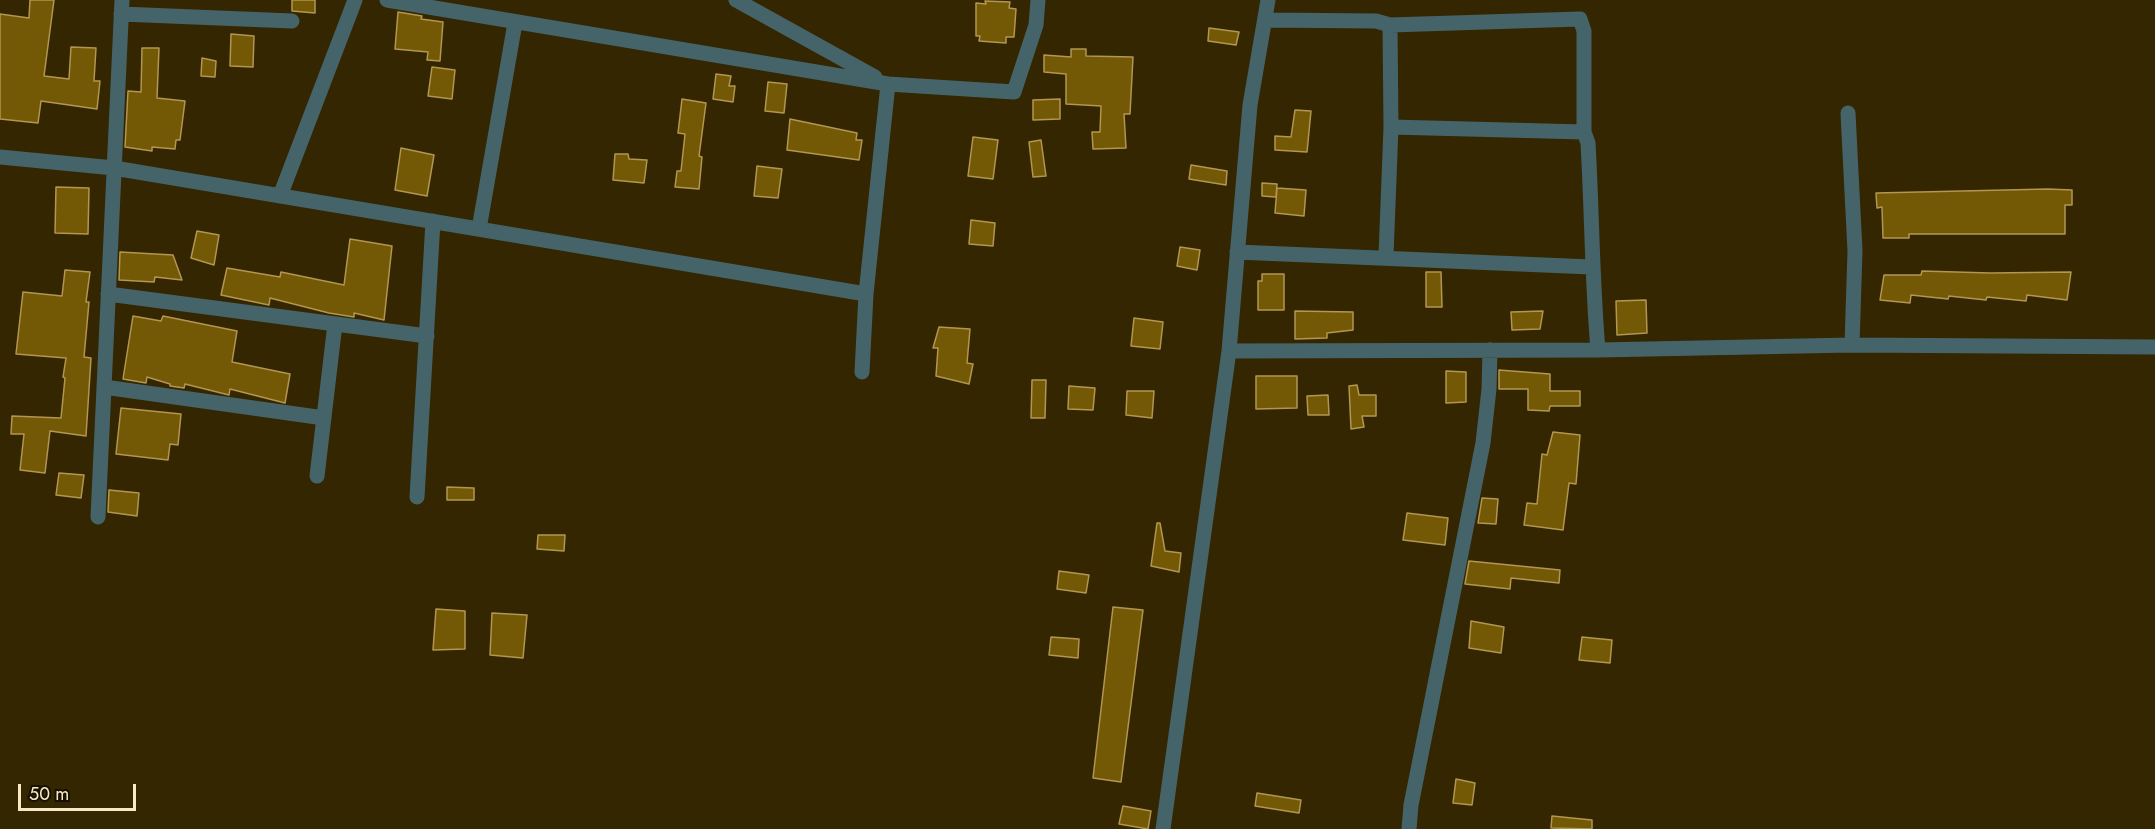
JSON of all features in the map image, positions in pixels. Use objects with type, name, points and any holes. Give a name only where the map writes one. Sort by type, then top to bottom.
[{"type":"street","points":[[280,196],[355,0]]},
{"type":"street","points":[[387,0],[888,84],[1014,92],[1036,25],[1038,0]]},
{"type":"street","points":[[736,0],[888,84]]},
{"type":"street","points":[[1163,829],[1229,351],[1250,105],[1268,0]]},
{"type":"street","points":[[98,517],[121,7],[292,21]]},
{"type":"street","points":[[1266,20],[1376,21],[1390,25],[1580,19],[1584,31],[1584,132],[1588,143],[1594,244],[1591,267],[1598,350]]},
{"type":"street","points":[[479,229],[515,23]]},
{"type":"street","points":[[1386,256],[1391,126],[1390,25]]},
{"type":"street","points":[[861,372],[866,294],[888,84]]},
{"type":"street","points":[[1848,114],[1855,251],[1852,345]]},
{"type":"street","points":[[1391,126],[1584,132]]},
{"type":"street","points":[[0,157],[114,168],[866,294]]},
{"type":"street","points":[[417,497],[433,221]]},
{"type":"street","points":[[1237,252],[1386,256],[1591,267]]},
{"type":"street","points":[[108,294],[427,336]]},
{"type":"street","points":[[317,476],[335,324]]},
{"type":"street","points":[[1229,351],[1598,350],[1852,345],[2155,346]]},
{"type":"street","points":[[1409,829],[1411,805],[1483,442],[1490,389],[1490,350]]},
{"type":"street","points":[[104,387],[324,418]]},
{"type":"building","points":[[30,0],[54,0],[44,76],[69,79],[71,47],[96,48],[94,81],[100,81],[97,109],[41,101],[38,123],[0,119],[0,14],[29,18]]},
{"type":"building","points":[[292,0],[315,0],[315,13],[292,11]]},
{"type":"building","points":[[985,1],[1010,2],[1009,8],[1016,9],[1014,37],[1006,37],[1006,43],[979,41],[980,36],[976,36],[976,3],[986,4]]},
{"type":"building","points":[[398,12],[422,16],[421,19],[443,22],[440,61],[427,60],[428,52],[395,49]]},
{"type":"building","points":[[1209,28],[1239,32],[1236,45],[1208,41]]},
{"type":"building","points":[[231,34],[254,36],[253,67],[230,66]]},
{"type":"building","points":[[142,48],[159,48],[157,98],[185,101],[180,140],[176,140],[175,149],[152,147],[152,151],[125,147],[128,91],[141,92]]},
{"type":"building","points":[[1071,49],[1086,49],[1086,56],[1133,57],[1130,114],[1124,114],[1126,148],[1093,149],[1092,132],[1100,132],[1101,106],[1066,104],[1066,74],[1044,72],[1044,55],[1071,57]]},
{"type":"building","points":[[202,58],[216,61],[215,77],[201,76]]},
{"type":"building","points":[[432,67],[455,70],[452,99],[428,96]]},
{"type":"building","points":[[716,74],[731,76],[729,86],[735,86],[733,102],[713,99]]},
{"type":"building","points":[[768,82],[787,84],[784,113],[765,111]]},
{"type":"building","points":[[682,99],[706,103],[699,156],[702,157],[699,189],[675,187],[677,171],[681,171],[685,134],[678,133]]},
{"type":"building","points":[[1060,99],[1060,119],[1033,120],[1033,100]]},
{"type":"building","points":[[1295,110],[1311,111],[1307,152],[1275,150],[1275,136],[1291,137]]},
{"type":"building","points":[[790,119],[857,133],[856,140],[862,140],[859,160],[787,150]]},
{"type":"building","points":[[973,137],[998,140],[993,179],[968,176]]},
{"type":"building","points":[[1041,140],[1046,176],[1033,177],[1029,142]]},
{"type":"building","points":[[401,148],[434,155],[427,196],[395,190]]},
{"type":"building","points":[[615,154],[628,154],[629,159],[647,160],[644,183],[613,180]]},
{"type":"building","points":[[1191,165],[1227,171],[1226,185],[1189,179]]},
{"type":"building","points":[[757,166],[782,169],[778,198],[754,196]]},
{"type":"building","points":[[1262,183],[1277,184],[1276,197],[1262,196]]},
{"type":"building","points":[[56,187],[89,188],[88,234],[55,233]]},
{"type":"building","points":[[1277,188],[1306,190],[1304,216],[1275,213]]},
{"type":"building","points":[[2072,190],[2072,205],[2065,205],[2065,234],[1909,234],[1909,238],[1883,238],[1882,207],[1877,208],[1876,193]]},
{"type":"building","points":[[971,220],[995,223],[993,246],[969,244]]},
{"type":"building","points":[[197,231],[219,235],[214,265],[191,258]]},
{"type":"building","points":[[350,239],[392,246],[384,320],[354,313],[354,317],[329,313],[270,298],[269,305],[221,295],[227,268],[280,277],[281,272],[344,285]]},
{"type":"building","points":[[1180,247],[1200,250],[1197,270],[1177,266]]},
{"type":"building","points":[[120,252],[173,255],[182,280],[155,277],[154,282],[119,280]]},
{"type":"building","points":[[65,270],[90,272],[86,302],[89,302],[84,357],[91,358],[86,436],[50,431],[45,473],[20,470],[24,434],[11,434],[12,416],[61,418],[66,358],[16,354],[23,292],[62,296]]},
{"type":"building","points":[[1922,271],[2071,272],[2067,300],[2027,295],[2026,301],[1949,296],[1948,299],[1911,295],[1910,303],[1880,300],[1884,275],[1921,275]]},
{"type":"building","points":[[1426,272],[1441,272],[1442,307],[1426,307]]},
{"type":"building","points":[[1262,274],[1284,274],[1284,310],[1258,310],[1258,281],[1262,281]]},
{"type":"building","points":[[1646,300],[1647,333],[1617,335],[1616,301]]},
{"type":"building","points":[[1295,311],[1353,312],[1353,330],[1327,333],[1327,338],[1295,339]]},
{"type":"building","points":[[1543,311],[1540,329],[1512,330],[1511,312]]},
{"type":"building","points":[[133,316],[161,321],[163,316],[237,331],[232,362],[290,374],[285,403],[230,389],[229,395],[185,384],[184,388],[170,386],[170,384],[147,377],[146,383],[123,379]]},
{"type":"building","points":[[1134,318],[1163,322],[1160,349],[1131,346]]},
{"type":"building","points":[[939,327],[970,329],[967,363],[973,364],[969,384],[936,376],[938,348],[933,348]]},
{"type":"building","points":[[1499,370],[1550,374],[1550,391],[1580,391],[1580,406],[1550,406],[1549,411],[1528,410],[1528,389],[1499,389]]},
{"type":"building","points":[[1446,371],[1466,372],[1466,402],[1446,403]]},
{"type":"building","points":[[1256,376],[1297,376],[1297,408],[1256,409]]},
{"type":"building","points":[[1032,380],[1046,380],[1045,418],[1031,418]]},
{"type":"building","points":[[1357,385],[1359,395],[1376,395],[1376,416],[1362,416],[1364,427],[1351,429],[1349,386]]},
{"type":"building","points":[[1069,386],[1095,388],[1093,410],[1068,409]]},
{"type":"building","points":[[1127,391],[1154,391],[1152,418],[1126,415]]},
{"type":"building","points":[[1328,395],[1329,415],[1308,415],[1307,396]]},
{"type":"building","points":[[121,408],[181,414],[178,445],[170,444],[168,460],[116,454]]},
{"type":"building","points":[[1553,432],[1580,435],[1576,484],[1569,483],[1563,530],[1524,525],[1527,503],[1537,504],[1542,454],[1547,455]]},
{"type":"building","points":[[59,473],[84,475],[81,498],[56,495]]},
{"type":"building","points":[[447,487],[474,488],[474,500],[447,500]]},
{"type":"building","points":[[109,490],[139,493],[137,516],[108,512]]},
{"type":"building","points":[[1482,498],[1498,499],[1496,524],[1478,523]]},
{"type":"building","points":[[1407,513],[1448,518],[1445,545],[1403,540]]},
{"type":"building","points":[[1157,523],[1160,523],[1165,551],[1181,553],[1179,572],[1151,566]]},
{"type":"building","points":[[538,535],[565,535],[564,551],[537,549]]},
{"type":"building","points":[[1469,561],[1560,570],[1559,583],[1511,578],[1510,589],[1465,584]]},
{"type":"building","points":[[1059,571],[1089,575],[1086,593],[1057,589]]},
{"type":"building","points":[[1113,607],[1143,610],[1121,782],[1093,778]]},
{"type":"building","points":[[436,609],[465,611],[465,649],[433,650]]},
{"type":"building","points":[[492,613],[527,615],[523,658],[490,655]]},
{"type":"building","points":[[1471,621],[1504,627],[1501,653],[1469,648]]},
{"type":"building","points":[[1051,637],[1079,639],[1078,658],[1049,655]]},
{"type":"building","points":[[1582,637],[1612,640],[1610,663],[1579,660]]},
{"type":"building","points":[[1456,779],[1475,783],[1472,805],[1453,803]]},
{"type":"building","points":[[1257,793],[1301,800],[1299,813],[1255,806]]},
{"type":"building","points":[[1123,806],[1151,811],[1148,829],[1119,824]]},
{"type":"building","points":[[1552,816],[1592,820],[1592,829],[1551,828]]}]
